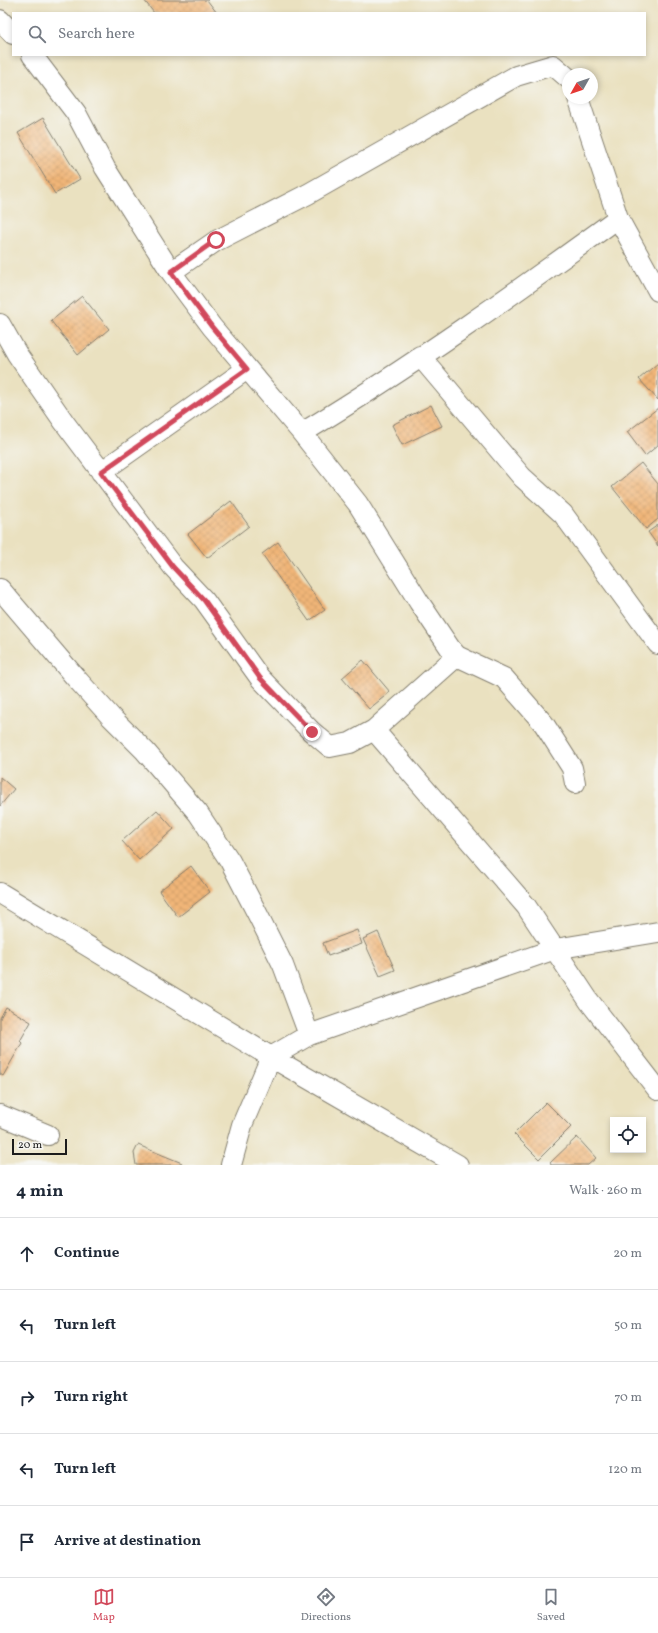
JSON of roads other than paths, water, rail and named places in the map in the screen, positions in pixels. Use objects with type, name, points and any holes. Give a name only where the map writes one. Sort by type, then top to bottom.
[{"type":"street","points":[[0,20],[12,33]]},
{"type":"street","points":[[33,56],[76,113],[105,168],[171,272],[212,327],[302,433],[358,504],[419,602],[450,648],[458,656],[504,678],[544,724],[572,768],[575,784]]},
{"type":"street","points":[[171,272],[216,240],[308,194],[516,76],[553,65],[562,73]]},
{"type":"street","points":[[580,104],[618,218],[657,288]]},
{"type":"street","points":[[302,433],[347,405],[514,294],[618,218]]},
{"type":"street","points":[[1,328],[64,422],[173,567],[204,600],[260,678],[312,732],[330,747],[350,743],[374,730],[458,656]]},
{"type":"street","points":[[420,356],[522,476],[563,514],[658,644]]},
{"type":"street","points":[[101,472],[247,369]]},
{"type":"street","points":[[0,589],[111,717],[145,752],[198,813],[230,861],[283,965],[309,1035]]},
{"type":"street","points":[[374,730],[526,906],[589,1001],[658,1090]]},
{"type":"street","points":[[0,893],[271,1057],[450,1163]]},
{"type":"street","points":[[231,1165],[242,1125],[271,1057],[309,1035],[555,949],[658,932]]},
{"type":"street","points":[[0,1115],[48,1135]]}]
